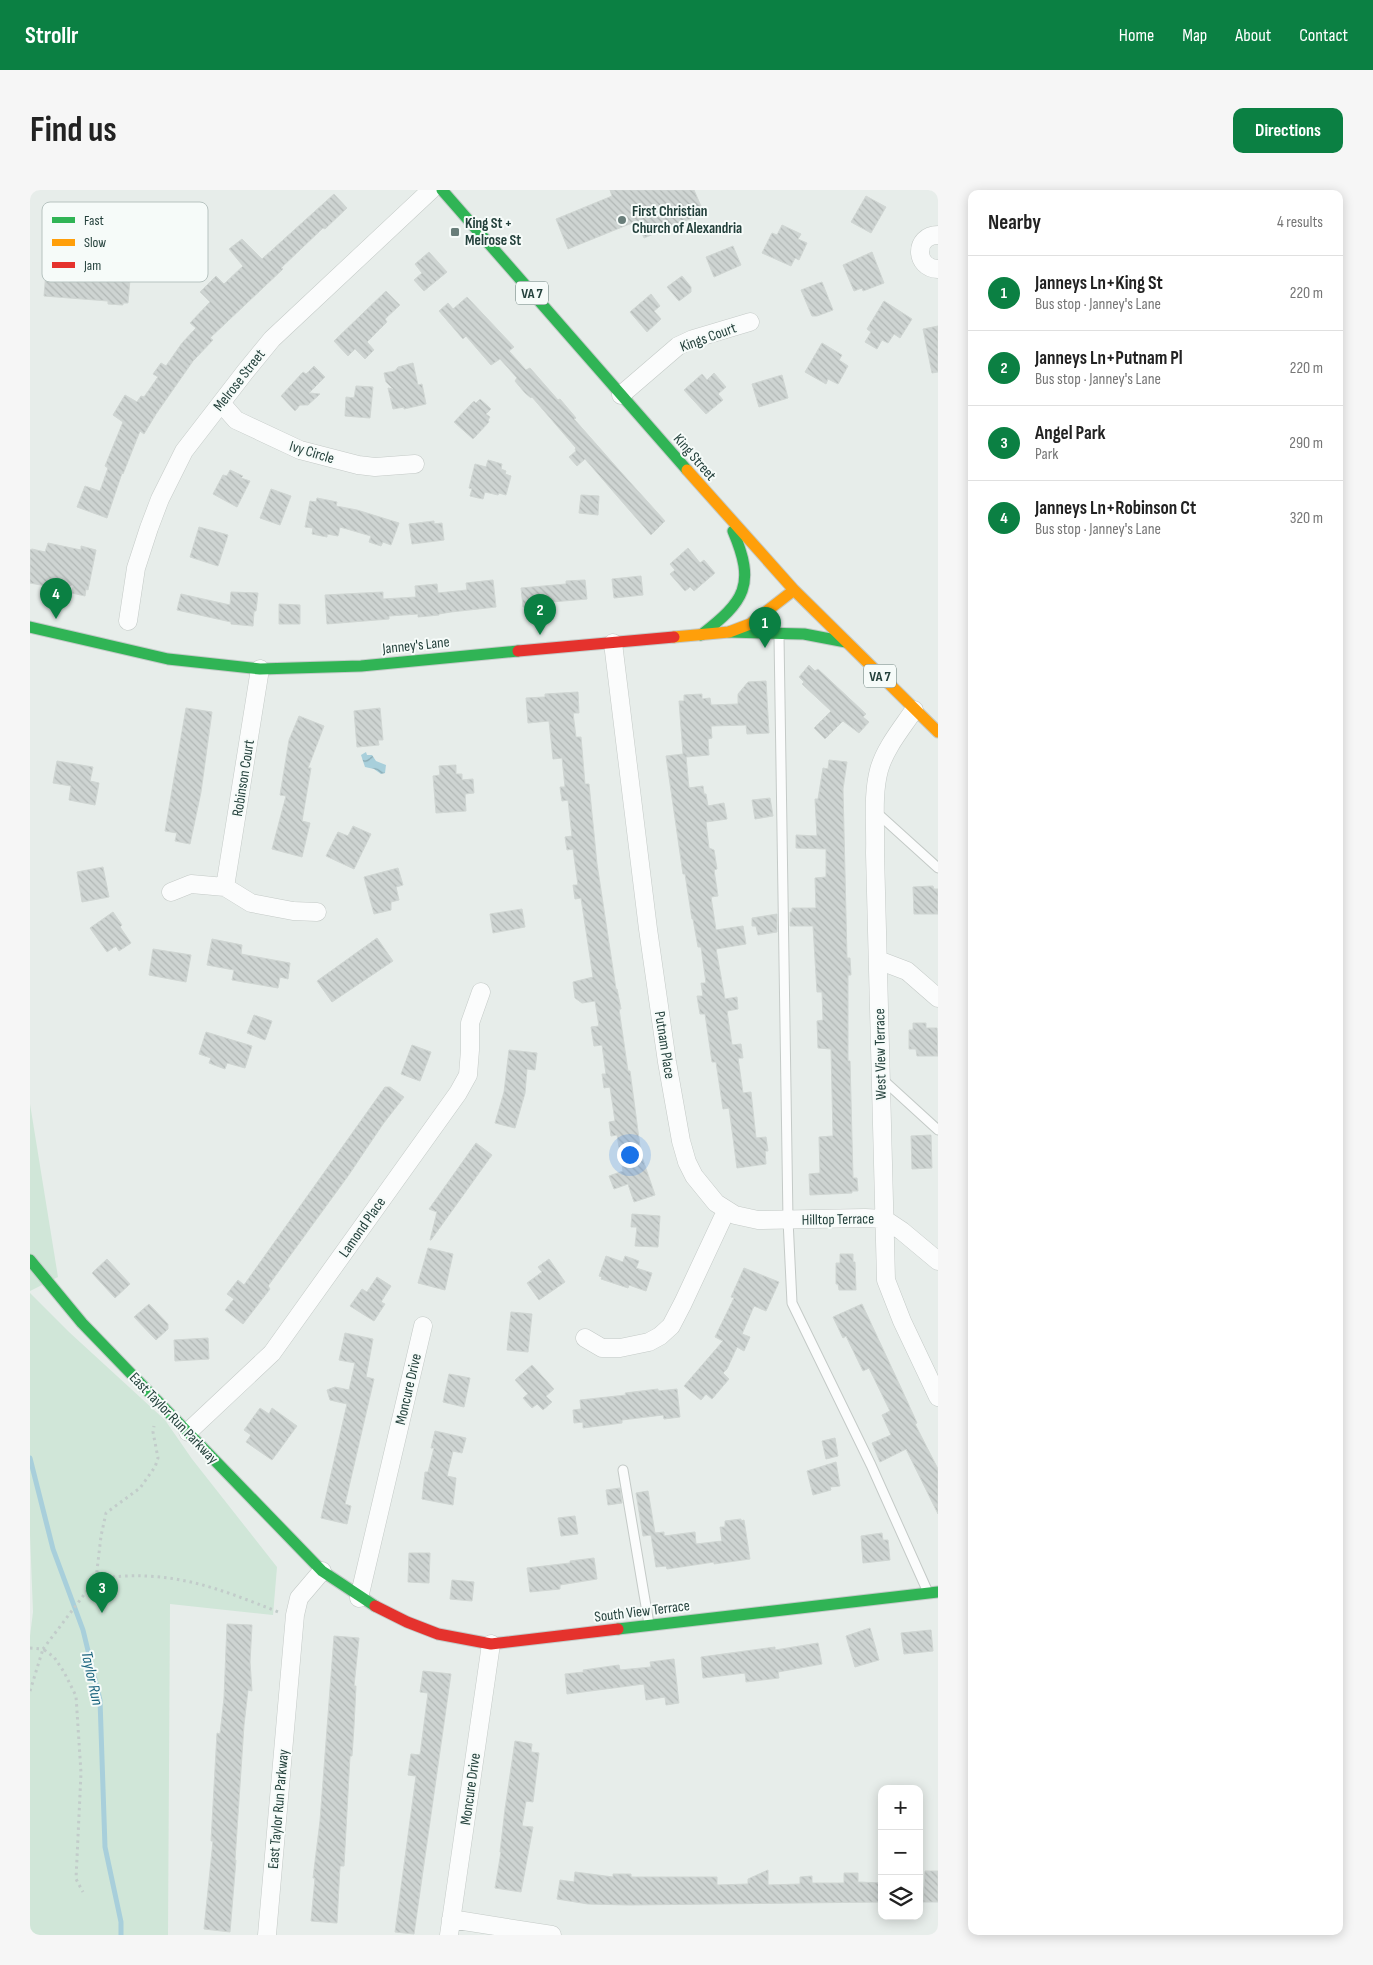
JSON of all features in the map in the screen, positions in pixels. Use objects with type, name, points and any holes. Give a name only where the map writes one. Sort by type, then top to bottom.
[{"type":"main road","name":"King Street","points":[[442,190],[725,514],[794,590],[938,732]]},
{"type":"main road","points":[[701,635],[722,620],[733,609],[746,585],[745,558],[725,514]]},
{"type":"main road","name":"Janney's Lane","points":[[30,627],[168,659],[260,669],[362,666],[728,632],[750,624],[794,590]]},
{"type":"main road","points":[[728,632],[811,635],[846,642]]},
{"type":"main road","name":"East Taylor Run Parkway","points":[[30,1260],[82,1323],[322,1572],[359,1598]]},
{"type":"main road","name":"South View Terrace","points":[[359,1598],[407,1624],[439,1635],[491,1644],[933,1592]]},
{"type":"street","name":"Melrose Street","points":[[128,621],[136,568],[148,528],[184,451],[272,339],[431,190]]},
{"type":"street","points":[[938,235],[929,236],[919,249],[922,261],[931,268],[938,269]]},
{"type":"street","name":"Kings Court","points":[[621,395],[678,346],[693,339],[750,322]]},
{"type":"street","name":"Ivy Circle","points":[[221,403],[236,420],[300,450],[375,467],[415,464]]},
{"type":"street","name":"Putnam Place","points":[[613,643],[649,939],[681,1141],[687,1162],[694,1176],[716,1203],[726,1211]]},
{"type":"street","name":"Robinson Court","points":[[225,887],[260,669]]},
{"type":"street","name":"West View Terrace","points":[[914,710],[887,751],[879,770],[875,811],[886,1280],[902,1321],[938,1397]]},
{"type":"street","points":[[171,892],[191,884],[225,887],[251,903],[293,911],[317,912]]},
{"type":"street","points":[[878,960],[907,971],[938,998]]},
{"type":"street","name":"Lamond Place","points":[[188,1432],[272,1354],[458,1093],[468,1075],[470,1023],[481,992]]},
{"type":"street","points":[[585,1338],[602,1348],[620,1348],[649,1342],[660,1336],[671,1326],[726,1211]]},
{"type":"street","name":"Hilltop Terrace","points":[[726,1211],[758,1220],[884,1219],[902,1231],[938,1261]]},
{"type":"street","name":"Moncure Drive","points":[[359,1598],[423,1326]]},
{"type":"street","name":"East Taylor Run Parkway","points":[[266,1935],[295,1615],[300,1598],[322,1572]]},
{"type":"street","name":"Moncure Drive","points":[[450,1927],[491,1644]]},
{"type":"street","points":[[450,1927],[552,1935]]},
{"type":"lane","points":[[779,634],[788,1220],[792,1303],[933,1592]]},
{"type":"lane","points":[[875,811],[938,868]]},
{"type":"lane","points":[[881,1077],[938,1130]]},
{"type":"lane","points":[[623,1470],[649,1625]]},
{"type":"path","points":[[30,1691],[43,1649],[92,1587],[96,1579],[106,1513],[140,1488],[155,1467],[158,1458],[153,1432],[155,1422]]},
{"type":"path","points":[[96,1579],[116,1576],[150,1576],[191,1581],[226,1591],[284,1615]]},
{"type":"path","points":[[30,1648],[43,1649],[54,1657],[76,1696],[81,1772],[76,1879],[83,1892]]},
{"type":"green space","points":[[30,1104],[58,1277],[30,1291]]},
{"type":"green space","points":[[30,1293],[69,1332],[165,1420],[192,1459],[277,1567],[273,1615],[170,1604],[168,1935],[30,1935],[30,1636],[33,1612],[30,1535]]},
{"type":"water","points":[[366,752],[367,755],[372,755],[376,761],[386,765],[385,773],[381,774],[374,769],[365,767],[361,755]]},
{"type":"building","name":"First Christian Church of Alexandria","points":[[610,190],[694,190],[704,213],[644,238],[637,221],[568,249],[556,219],[612,196]]},
{"type":"building","points":[[334,194],[347,208],[325,229],[323,228],[210,338],[213,340],[193,361],[144,434],[140,431],[122,473],[107,518],[77,507],[85,486],[100,491],[108,468],[105,466],[123,422],[113,415],[125,395],[137,402],[141,396],[144,397],[158,377],[153,374],[161,363],[166,366],[182,343],[196,328],[190,323],[210,302],[200,292],[216,276],[224,284],[243,266],[229,249],[242,239],[262,259]]},
{"type":"building","points":[[866,196],[886,207],[871,233],[851,222]]},
{"type":"building","points":[[782,225],[801,234],[798,239],[807,243],[799,260],[795,258],[791,266],[762,253],[772,233],[777,235]]},
{"type":"building","points":[[733,246],[741,265],[714,277],[706,257]]},
{"type":"building","points":[[429,252],[447,272],[424,291],[414,280],[422,273],[415,264]]},
{"type":"building","points":[[872,252],[884,283],[863,291],[862,288],[854,291],[843,265]]},
{"type":"building","points":[[682,276],[691,287],[691,292],[679,301],[667,287]]},
{"type":"building","points":[[45,282],[130,282],[128,303],[123,303],[123,305],[108,304],[108,301],[44,296]]},
{"type":"building","points":[[822,282],[833,310],[812,316],[801,290]]},
{"type":"building","points":[[386,291],[400,305],[385,319],[387,322],[367,342],[374,350],[365,359],[355,349],[348,356],[334,341]]},
{"type":"building","points":[[651,294],[660,306],[654,311],[661,319],[647,332],[630,312]]},
{"type":"building","points":[[467,297],[514,347],[509,351],[526,370],[530,368],[558,400],[560,399],[576,418],[574,419],[665,521],[651,535],[585,459],[577,466],[569,457],[576,451],[576,448],[532,397],[525,393],[515,381],[517,378],[500,359],[491,365],[466,336],[463,339],[439,311],[448,303],[453,309]]},
{"type":"building","points":[[884,301],[912,319],[900,338],[894,334],[888,343],[882,340],[877,349],[865,342],[871,332],[867,329]]},
{"type":"building","points":[[938,326],[938,372],[932,373],[923,329]]},
{"type":"building","points":[[822,343],[842,355],[839,360],[848,366],[838,384],[828,379],[826,384],[805,372]]},
{"type":"building","points":[[413,363],[418,385],[422,384],[426,404],[404,409],[404,407],[393,409],[388,388],[393,389],[386,382],[384,373],[395,371],[398,367]]},
{"type":"building","points":[[314,366],[325,377],[309,393],[320,394],[308,405],[300,405],[295,411],[281,396],[303,372],[306,374]]},
{"type":"building","points":[[714,373],[726,387],[718,394],[723,400],[706,414],[684,390],[702,374],[707,380]]},
{"type":"building","points":[[782,375],[788,398],[759,407],[752,384]]},
{"type":"building","points":[[356,386],[373,387],[370,418],[345,416],[346,397],[354,398]]},
{"type":"building","points":[[480,399],[491,409],[486,414],[490,417],[489,422],[473,439],[454,422],[474,401],[476,403]]},
{"type":"building","points":[[488,460],[502,464],[501,469],[506,471],[505,474],[511,476],[506,495],[485,492],[483,499],[470,496],[472,489],[469,488],[475,464],[486,467]]},
{"type":"building","points":[[230,470],[243,476],[241,478],[250,481],[237,507],[213,494],[223,475],[227,476]]},
{"type":"building","points":[[271,489],[291,496],[280,525],[260,518]]},
{"type":"building","points":[[581,495],[599,496],[598,515],[579,513]]},
{"type":"building","points":[[317,498],[337,502],[336,506],[357,510],[399,523],[391,545],[383,542],[381,546],[369,542],[371,536],[340,527],[338,536],[327,534],[327,537],[312,534],[313,528],[305,527],[310,501],[316,502]]},
{"type":"building","points":[[434,521],[434,524],[442,523],[444,540],[412,544],[409,524]]},
{"type":"building","points":[[199,527],[228,535],[218,566],[190,557]]},
{"type":"building","points":[[48,543],[81,550],[81,546],[96,550],[88,590],[86,589],[85,596],[72,593],[73,586],[47,582],[46,586],[30,583],[30,550],[45,552]]},
{"type":"building","points":[[688,548],[700,563],[704,560],[715,573],[694,591],[690,587],[685,591],[670,574],[675,570],[670,564]]},
{"type":"building","points":[[641,576],[643,595],[614,598],[612,579]]},
{"type":"building","points":[[493,580],[496,607],[439,615],[418,617],[418,614],[389,616],[389,619],[327,624],[325,595],[383,592],[383,599],[416,597],[415,586],[437,584],[438,593],[467,590],[466,583]]},
{"type":"building","points":[[585,580],[587,599],[523,607],[521,588],[566,584],[566,581]]},
{"type":"building","points":[[231,592],[258,593],[253,626],[231,624],[231,622],[177,610],[181,594],[230,605]]},
{"type":"building","points":[[279,604],[300,605],[300,624],[279,624]]},
{"type":"building","points":[[809,665],[815,671],[818,669],[866,714],[863,717],[869,722],[859,733],[843,721],[825,739],[814,728],[831,711],[802,684],[804,682],[799,677]]},
{"type":"building","points":[[766,681],[769,733],[747,734],[746,725],[711,726],[712,738],[708,739],[709,755],[686,757],[689,788],[703,786],[708,806],[724,803],[727,819],[706,822],[709,848],[714,850],[717,869],[714,870],[718,896],[711,897],[716,930],[743,926],[746,944],[716,949],[725,999],[737,997],[738,1009],[727,1011],[732,1045],[741,1044],[743,1058],[738,1058],[743,1093],[751,1092],[756,1138],[766,1137],[768,1151],[765,1151],[766,1164],[737,1168],[729,1108],[723,1109],[716,1062],[712,1062],[705,1014],[700,1014],[697,996],[703,996],[701,983],[706,983],[701,947],[698,947],[685,874],[683,874],[666,756],[683,754],[679,701],[684,701],[684,695],[702,694],[702,699],[710,698],[711,705],[738,704],[738,694],[748,682]]},
{"type":"building","points":[[578,692],[579,713],[573,713],[576,737],[581,737],[585,784],[589,784],[597,864],[616,989],[621,1009],[619,1009],[628,1071],[630,1071],[641,1154],[655,1195],[634,1202],[628,1184],[614,1189],[609,1176],[623,1171],[617,1135],[611,1136],[609,1122],[615,1121],[610,1087],[604,1088],[602,1074],[606,1074],[602,1045],[594,1046],[591,1027],[599,1026],[595,1001],[582,1003],[575,998],[573,982],[593,977],[581,898],[575,899],[573,885],[578,885],[573,849],[567,850],[565,837],[572,836],[568,800],[562,801],[560,787],[565,787],[562,758],[553,759],[549,721],[528,723],[526,698],[545,697],[545,694]]},
{"type":"building","points":[[186,708],[212,712],[201,792],[190,844],[175,841],[177,833],[165,831]]},
{"type":"building","points":[[380,708],[383,740],[378,740],[379,745],[357,747],[354,711]]},
{"type":"building","points":[[299,716],[324,726],[308,768],[311,768],[302,821],[310,823],[302,857],[272,849],[286,796],[280,795],[289,740]]},
{"type":"building","points":[[829,760],[847,762],[843,789],[847,958],[850,958],[851,975],[848,975],[848,1061],[850,1061],[853,1178],[857,1178],[858,1191],[810,1195],[809,1174],[820,1173],[819,1137],[833,1136],[831,1049],[818,1048],[817,1021],[823,1020],[822,992],[817,992],[813,926],[790,926],[790,912],[792,912],[792,908],[816,908],[815,878],[826,877],[826,849],[796,848],[796,835],[817,836],[815,799],[818,799],[823,768],[828,769]]},
{"type":"building","points":[[57,761],[93,767],[90,781],[99,783],[95,805],[69,800],[71,786],[53,783]]},
{"type":"building","points":[[456,765],[456,774],[462,774],[462,780],[473,779],[474,793],[465,794],[466,811],[436,813],[433,776],[440,775],[439,766]]},
{"type":"building","points":[[770,798],[773,816],[755,819],[752,800]]},
{"type":"building","points":[[353,826],[371,834],[354,869],[326,856],[338,832],[348,836]]},
{"type":"building","points":[[103,867],[109,897],[82,902],[77,872]]},
{"type":"building","points":[[398,868],[403,885],[396,887],[399,900],[391,902],[391,910],[374,914],[364,877]]},
{"type":"building","points":[[933,886],[934,889],[938,889],[938,914],[914,914],[913,887]]},
{"type":"building","points":[[522,909],[525,927],[493,933],[490,914]]},
{"type":"building","points":[[113,912],[131,943],[119,951],[116,946],[107,952],[90,928]]},
{"type":"building","points":[[777,914],[777,932],[758,935],[756,926],[752,926],[752,918]]},
{"type":"building","points":[[377,938],[393,961],[332,1002],[317,981]]},
{"type":"building","points":[[212,939],[242,945],[241,954],[290,963],[288,979],[280,977],[278,988],[232,980],[234,970],[207,965]]},
{"type":"building","points":[[153,949],[191,955],[186,982],[149,975]]},
{"type":"building","points":[[254,1015],[272,1021],[265,1040],[247,1033]]},
{"type":"building","points":[[913,1023],[926,1023],[926,1028],[937,1028],[938,1056],[917,1056],[916,1049],[909,1049],[909,1030],[913,1030]]},
{"type":"building","points":[[206,1032],[252,1046],[245,1068],[227,1063],[225,1069],[209,1063],[211,1058],[199,1054]]},
{"type":"building","points":[[412,1045],[431,1052],[420,1081],[401,1074]]},
{"type":"building","points":[[509,1050],[537,1053],[535,1070],[527,1069],[525,1093],[515,1128],[495,1123],[504,1092]]},
{"type":"building","points":[[385,1087],[390,1087],[404,1097],[268,1286],[270,1289],[243,1324],[225,1310],[234,1299],[227,1294],[238,1280],[244,1285]]},
{"type":"building","points":[[931,1135],[932,1168],[912,1169],[911,1136]]},
{"type":"building","points":[[476,1143],[492,1155],[430,1240],[437,1212],[429,1209]]},
{"type":"building","points":[[632,1214],[660,1216],[658,1247],[635,1246],[637,1227],[631,1227]]},
{"type":"building","points":[[428,1248],[453,1254],[445,1290],[418,1283]]},
{"type":"building","points":[[840,1254],[853,1254],[856,1290],[839,1290],[838,1284],[836,1284],[836,1263],[840,1263]]},
{"type":"building","points":[[606,1256],[623,1262],[625,1256],[639,1261],[636,1268],[652,1273],[646,1291],[629,1285],[628,1288],[601,1279],[602,1277],[599,1276]]},
{"type":"building","points":[[107,1259],[130,1284],[115,1298],[92,1273]]},
{"type":"building","points":[[549,1259],[565,1282],[539,1300],[527,1283],[542,1272],[538,1267]]},
{"type":"building","points":[[744,1268],[779,1282],[766,1311],[754,1306],[742,1334],[750,1337],[744,1351],[737,1347],[727,1369],[723,1373],[729,1379],[712,1399],[706,1394],[701,1400],[684,1386],[723,1341],[715,1337],[734,1298],[731,1297]]},
{"type":"building","points":[[377,1277],[391,1286],[381,1302],[385,1304],[374,1321],[350,1306],[362,1289],[367,1292]]},
{"type":"building","points":[[149,1304],[168,1324],[168,1329],[156,1340],[134,1317]]},
{"type":"building","points":[[862,1304],[917,1423],[915,1424],[938,1469],[938,1514],[906,1449],[880,1462],[872,1443],[891,1435],[882,1415],[890,1411],[869,1368],[863,1371],[846,1336],[843,1338],[833,1317]]},
{"type":"building","points":[[511,1312],[532,1314],[528,1352],[507,1350]]},
{"type":"building","points":[[345,1333],[373,1339],[366,1377],[374,1379],[345,1504],[351,1506],[347,1524],[321,1518],[347,1404],[330,1400],[327,1390],[335,1387],[349,1390],[355,1363],[339,1360]]},
{"type":"building","points":[[208,1338],[209,1359],[175,1361],[174,1340]]},
{"type":"building","points":[[532,1365],[554,1389],[546,1396],[552,1402],[543,1410],[537,1404],[532,1408],[523,1398],[528,1394],[515,1380]]},
{"type":"building","points":[[449,1374],[470,1378],[464,1407],[443,1402]]},
{"type":"building","points":[[658,1389],[658,1391],[677,1389],[680,1417],[664,1419],[663,1415],[622,1420],[622,1423],[583,1428],[583,1422],[574,1423],[573,1410],[581,1409],[580,1400]]},
{"type":"building","points":[[260,1408],[269,1414],[272,1408],[297,1426],[272,1460],[246,1442],[251,1435],[244,1430]]},
{"type":"building","points":[[435,1431],[466,1438],[462,1453],[453,1451],[447,1476],[456,1478],[453,1505],[422,1499],[425,1472],[428,1472],[434,1448],[431,1448]]},
{"type":"building","points":[[835,1438],[838,1456],[826,1459],[822,1441]]},
{"type":"building","points":[[836,1462],[840,1486],[830,1487],[831,1490],[813,1495],[807,1471]]},
{"type":"building","points":[[620,1488],[622,1503],[608,1505],[606,1490]]},
{"type":"building","points":[[648,1491],[655,1533],[664,1532],[664,1536],[695,1532],[696,1544],[722,1541],[720,1527],[725,1527],[725,1521],[741,1519],[741,1521],[744,1520],[750,1559],[667,1569],[666,1566],[656,1567],[651,1535],[643,1536],[636,1493]]},
{"type":"building","points":[[575,1516],[578,1534],[561,1536],[558,1518]]},
{"type":"building","points":[[882,1533],[883,1540],[888,1540],[890,1560],[863,1563],[861,1536]]},
{"type":"building","points":[[409,1553],[430,1553],[429,1583],[408,1582]]},
{"type":"building","points":[[594,1558],[597,1579],[560,1585],[560,1589],[530,1592],[527,1568]]},
{"type":"building","points":[[452,1580],[474,1582],[472,1601],[450,1599]]},
{"type":"building","points":[[227,1624],[252,1625],[250,1662],[252,1691],[248,1690],[244,1725],[230,1932],[204,1929],[213,1841],[211,1841],[217,1733],[220,1734],[224,1698]]},
{"type":"building","points":[[870,1628],[879,1660],[855,1667],[846,1636]]},
{"type":"building","points":[[931,1630],[933,1651],[904,1654],[901,1633]]},
{"type":"building","points":[[334,1636],[359,1638],[354,1686],[356,1686],[354,1726],[352,1756],[350,1756],[344,1866],[340,1866],[337,1923],[311,1921]]},
{"type":"building","points":[[818,1643],[822,1664],[778,1672],[779,1678],[746,1682],[745,1673],[703,1678],[701,1657],[775,1647],[775,1650]]},
{"type":"building","points":[[674,1659],[679,1703],[666,1705],[665,1697],[646,1700],[644,1684],[567,1694],[565,1674],[619,1665],[620,1670],[651,1667],[650,1662]]},
{"type":"building","points":[[423,1671],[451,1674],[414,1934],[395,1932],[416,1776],[408,1775],[411,1754],[420,1755],[428,1693],[420,1692]]},
{"type":"building","points":[[515,1741],[532,1744],[531,1752],[539,1753],[533,1802],[526,1801],[522,1826],[533,1827],[521,1892],[495,1888]]},
{"type":"building","points":[[768,1870],[768,1885],[800,1884],[800,1877],[812,1876],[812,1883],[844,1883],[844,1873],[858,1873],[858,1882],[878,1883],[878,1902],[630,1905],[588,1904],[557,1899],[560,1880],[574,1882],[575,1872],[613,1877],[613,1874],[631,1874],[631,1877],[717,1877],[717,1885],[748,1884],[748,1879]]},
{"type":"building","points":[[925,1871],[938,1871],[938,1902],[923,1902]]},
{"type":"waterway","name":"Taylor Run","points":[[30,1458],[53,1549],[83,1630],[100,1700],[105,1847],[121,1922],[121,1935]]},
{"type":"traffic: fast","points":[[442,190],[687,470]]},
{"type":"traffic: fast","points":[[701,635],[728,612],[742,591],[745,579],[744,565],[733,531]]},
{"type":"traffic: fast","points":[[30,627],[168,659],[260,669],[361,666],[518,651]]},
{"type":"traffic: fast","points":[[729,632],[804,634],[846,642]]},
{"type":"traffic: fast","points":[[30,1260],[82,1323],[322,1571],[375,1606]]},
{"type":"traffic: fast","points":[[618,1629],[938,1592]]},
{"type":"traffic: slow","points":[[687,470],[794,590],[938,732]]},
{"type":"traffic: slow","points":[[674,637],[729,632],[750,624],[794,590]]},
{"type":"traffic: jam","points":[[518,651],[674,637]]},
{"type":"traffic: jam","points":[[375,1606],[407,1622],[438,1634],[491,1644],[618,1629]]},
{"type":"place","name":"First Christian Church of Alexandria","points":[[622,220]]},
{"type":"place","name":"King St + Melrose St","points":[[455,232]]},
{"type":"place","name":"Janneys Ln+Robinson Ct","points":[[56,619]]},
{"type":"place","name":"Janneys Ln+Putnam Pl","points":[[540,635]]},
{"type":"place","name":"Janneys Ln+King St","points":[[765,648]]},
{"type":"place","name":"Angel Park","points":[[102,1613]]}]
